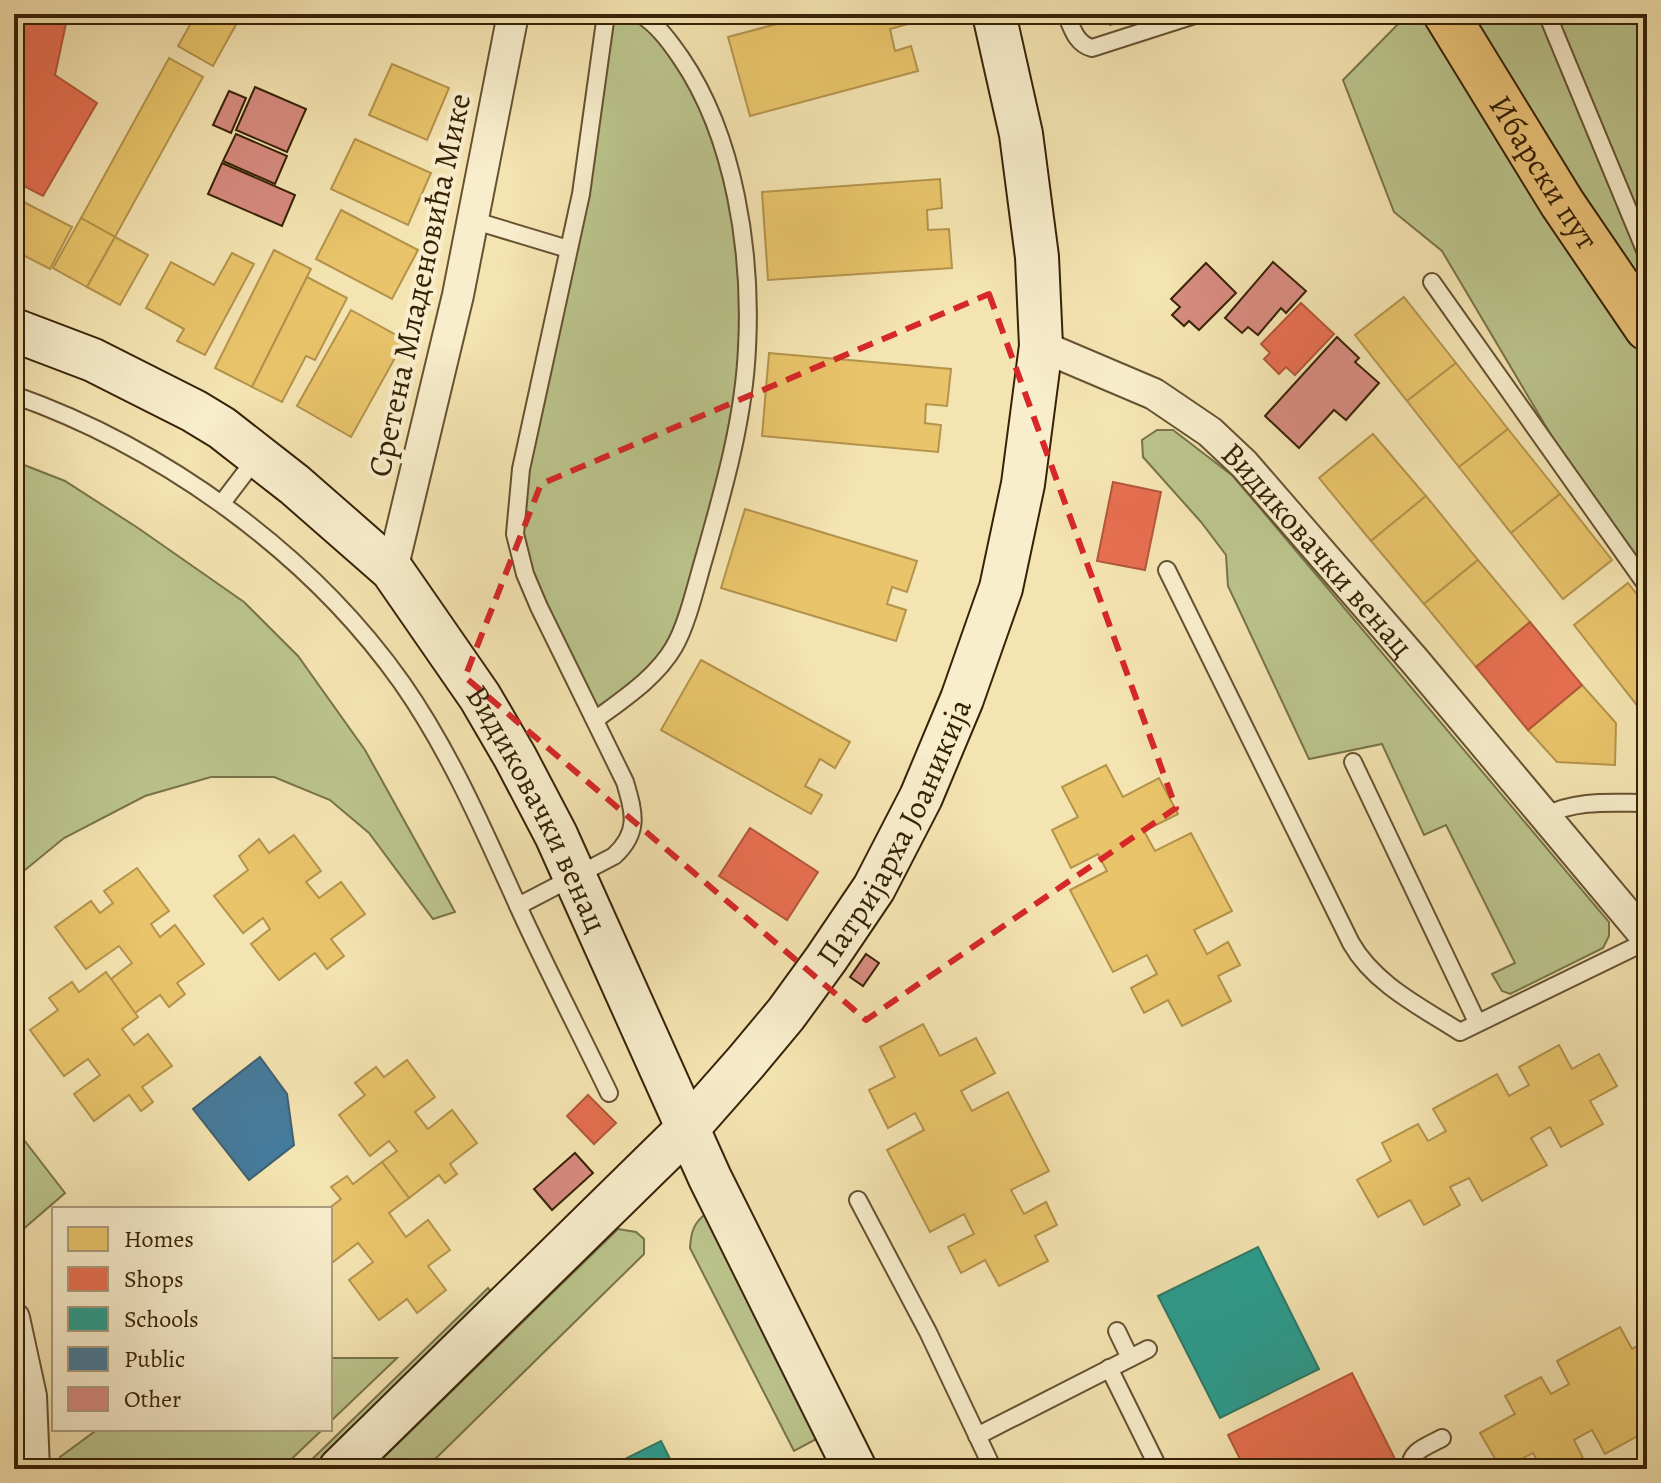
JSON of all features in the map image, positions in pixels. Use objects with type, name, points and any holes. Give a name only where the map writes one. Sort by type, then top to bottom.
[{"type":"main road","name":"Патријарха Јоаникија","points":[[340,1469],[687,1129],[786,1014],[826,959],[874,888],[921,797],[962,699],[1001,588],[1023,484],[1041,346],[1037,257],[1021,134],[994,14]]},
{"type":"main road","name":"Ибарски пут","points":[[1446,14],[1562,203],[1647,328]]},
{"type":"main road","name":"Видиковачки венац","points":[[14,330],[93,360],[194,411],[258,456],[392,570],[445,642],[522,770],[575,877],[687,1129],[855,1469]]},
{"type":"street","name":"Сретена Младеновића Мике","points":[[392,570],[458,295],[513,14]]},
{"type":"street","name":"Видиковачки венац","points":[[1041,346],[1154,394],[1182,411],[1244,464],[1647,939]]},
{"type":"street","points":[[14,1318],[31,1396],[34,1469]]},
{"type":"lane","points":[[518,906],[614,856],[632,834],[632,804],[625,782],[539,607],[525,574],[515,534],[521,469],[581,194],[606,14]]},
{"type":"lane","points":[[595,720],[643,684],[675,647],[718,508],[738,421],[747,348],[745,272],[739,214],[724,144],[699,84],[671,43],[640,14]]},
{"type":"lane","points":[[1066,14],[1077,39],[1092,48],[1198,14]]},
{"type":"lane","points":[[1547,14],[1647,255]]},
{"type":"lane","points":[[472,220],[568,249]]},
{"type":"lane","points":[[1432,282],[1647,586]]},
{"type":"lane","points":[[14,395],[129,448],[222,503],[287,557],[363,632],[402,684],[469,795],[518,906],[609,1093]]},
{"type":"lane","points":[[222,503],[258,456]]},
{"type":"lane","points":[[1167,570],[1361,962],[1379,978],[1460,1032],[1647,939]]},
{"type":"lane","points":[[1353,762],[1477,1022]]},
{"type":"lane","points":[[1545,816],[1560,808],[1578,805],[1647,803]]},
{"type":"lane","points":[[858,1200],[928,1332],[993,1469]]},
{"type":"lane","points":[[1117,1331],[1130,1358]]},
{"type":"lane","points":[[977,1436],[1148,1349]]},
{"type":"lane","points":[[1109,1368],[1159,1469]]},
{"type":"lane","points":[[1411,1469],[1410,1459],[1414,1454],[1442,1438]]},
{"type":"highlighted area","points":[[989,294],[1176,808],[866,1020],[465,677],[541,484]]},
{"type":"green space","points":[[606,14],[640,14],[647,18],[724,144],[745,271],[738,421],[675,647],[595,720],[515,534],[581,194]]},
{"type":"green space","points":[[1408,14],[1647,14],[1647,586],[1612,538],[1442,251],[1394,212],[1343,80]]},
{"type":"green space","points":[[1157,430],[1173,430],[1233,476],[1609,922],[1609,936],[1603,948],[1510,994],[1502,991],[1492,974],[1515,963],[1446,825],[1424,835],[1382,744],[1309,759],[1228,586],[1226,555],[1143,457],[1142,440]]},
{"type":"green space","points":[[14,461],[65,481],[138,528],[244,602],[298,656],[365,750],[455,912],[433,919],[369,833],[330,800],[274,777],[211,777],[145,796],[64,838],[14,879]]},
{"type":"green space","points":[[14,1127],[65,1193],[14,1237]]},
{"type":"green space","points":[[708,1212],[822,1436],[794,1451],[690,1248],[694,1227]]},
{"type":"green space","points":[[618,1229],[636,1232],[644,1239],[644,1254],[425,1469],[372,1469]]},
{"type":"green space","points":[[488,1288],[493,1294],[482,1312],[319,1469],[302,1469]]},
{"type":"green space","points":[[332,1358],[397,1358],[332,1420]]},
{"type":"green space","points":[[95,1431],[321,1431],[281,1469],[58,1469],[60,1457]]},
{"type":"building: Homes","points":[[196,14],[242,14],[213,66],[178,46]]},
{"type":"building: Homes","points":[[814,14],[913,14],[915,22],[890,29],[895,51],[911,46],[918,71],[750,116],[728,37]]},
{"type":"building: Homes","points":[[169,58],[203,77],[115,237],[81,218]]},
{"type":"building: Homes","points":[[392,64],[449,88],[427,140],[369,115]]},
{"type":"building: Homes","points":[[355,139],[431,173],[408,225],[331,189]]},
{"type":"building: Homes","points":[[940,179],[942,208],[927,210],[928,230],[949,229],[952,268],[768,280],[762,192]]},
{"type":"building: Homes","points":[[14,197],[72,227],[50,269],[19,253],[14,263]]},
{"type":"building: Homes","points":[[341,210],[418,250],[392,299],[316,259]]},
{"type":"building: Homes","points":[[81,218],[115,237],[87,287],[53,268]]},
{"type":"building: Homes","points":[[115,237],[148,255],[120,305],[87,287]]},
{"type":"building: Homes","points":[[274,250],[311,269],[252,387],[215,368]]},
{"type":"building: Homes","points":[[232,253],[254,264],[205,355],[177,341],[184,329],[146,308],[171,262],[214,285]]},
{"type":"building: Homes","points":[[307,277],[347,298],[315,360],[306,356],[282,402],[252,387]]},
{"type":"building: Homes","points":[[1404,297],[1456,363],[1407,401],[1355,335]]},
{"type":"building: Homes","points":[[351,310],[405,340],[351,437],[297,406]]},
{"type":"building: Homes","points":[[769,353],[951,369],[947,406],[926,404],[925,423],[941,425],[938,452],[762,436]]},
{"type":"building: Homes","points":[[1456,363],[1508,429],[1459,467],[1407,401]]},
{"type":"building: Homes","points":[[1508,429],[1560,494],[1511,533],[1459,467]]},
{"type":"building: Homes","points":[[1373,434],[1426,496],[1371,541],[1319,478]]},
{"type":"building: Homes","points":[[1560,494],[1612,560],[1563,599],[1511,533]]},
{"type":"building: Homes","points":[[1426,496],[1478,560],[1424,604],[1371,541]]},
{"type":"building: Homes","points":[[745,509],[917,561],[907,592],[892,587],[887,604],[906,610],[896,641],[721,588]]},
{"type":"building: Homes","points":[[1478,560],[1530,622],[1476,667],[1424,604]]},
{"type":"building: Homes","points":[[1628,583],[1647,607],[1647,695],[1636,704],[1574,625]]},
{"type":"building: Homes","points":[[701,660],[850,742],[835,768],[820,759],[805,786],[822,795],[811,814],[661,730]]},
{"type":"building: Homes","points":[[1582,685],[1616,723],[1615,765],[1557,762],[1528,730]]},
{"type":"building: Homes","points":[[1647,695],[1647,718],[1636,704]]},
{"type":"building: Homes","points":[[1106,765],[1123,797],[1159,778],[1178,814],[1144,831],[1155,851],[1191,833],[1232,911],[1194,930],[1207,954],[1228,942],[1240,965],[1218,976],[1231,1001],[1182,1026],[1168,1000],[1144,1013],[1131,988],[1157,974],[1147,955],[1113,972],[1070,890],[1107,871],[1098,854],[1071,868],[1052,830],[1078,817],[1062,787]]},
{"type":"building: Homes","points":[[294,835],[321,871],[306,882],[319,898],[341,882],[365,914],[331,939],[344,956],[327,969],[315,953],[279,980],[251,944],[270,929],[263,918],[243,933],[214,896],[248,870],[239,856],[259,839],[269,853]]},
{"type":"building: Homes","points":[[137,868],[169,911],[151,924],[160,937],[175,925],[204,964],[177,983],[185,994],[169,1007],[160,995],[135,1013],[111,979],[132,963],[119,946],[86,969],[55,927],[91,901],[100,913],[113,903],[104,891]]},
{"type":"building: Homes","points":[[106,972],[138,1017],[122,1029],[134,1045],[148,1034],[172,1066],[142,1087],[153,1102],[141,1111],[129,1095],[94,1121],[74,1094],[100,1075],[88,1059],[64,1076],[30,1030],[58,1010],[49,998],[72,982],[79,992]]},
{"type":"building: Homes","points":[[923,1024],[940,1056],[976,1038],[995,1073],[961,1091],[972,1111],[1008,1092],[1049,1171],[1011,1190],[1024,1214],[1046,1202],[1057,1225],[1035,1236],[1048,1261],[999,1286],[985,1260],[961,1273],[948,1247],[974,1234],[964,1214],[930,1232],[887,1150],[924,1130],[915,1113],[888,1128],[869,1090],[895,1077],[880,1047]]},
{"type":"building: Homes","points":[[1559,1045],[1572,1069],[1599,1054],[1617,1086],[1590,1101],[1603,1124],[1561,1147],[1550,1127],[1531,1138],[1547,1165],[1482,1201],[1469,1178],[1450,1187],[1460,1205],[1424,1225],[1410,1200],[1378,1217],[1357,1180],[1391,1161],[1382,1143],[1418,1124],[1428,1141],[1446,1131],[1433,1109],[1497,1074],[1509,1096],[1529,1085],[1519,1067]]},
{"type":"building: Homes","points":[[407,1060],[435,1097],[415,1112],[428,1129],[452,1110],[477,1143],[450,1164],[457,1174],[445,1183],[439,1175],[409,1198],[382,1162],[397,1151],[389,1141],[370,1156],[339,1115],[365,1095],[355,1083],[376,1067],[384,1077]]},
{"type":"building: Homes","points":[[382,1162],[409,1198],[389,1213],[406,1237],[428,1220],[450,1250],[428,1266],[446,1290],[417,1313],[407,1299],[379,1320],[349,1280],[373,1262],[358,1243],[332,1260],[331,1207],[341,1199],[331,1187],[347,1176],[353,1184]]},
{"type":"building: Homes","points":[[1620,1327],[1632,1349],[1647,1341],[1647,1431],[1605,1454],[1592,1430],[1574,1440],[1583,1458],[1564,1469],[1542,1469],[1533,1453],[1501,1469],[1480,1433],[1515,1414],[1505,1396],[1541,1377],[1551,1394],[1569,1384],[1557,1361]]},
{"type":"building: Shops","points":[[14,14],[68,14],[55,75],[97,103],[43,196],[14,181]]},
{"type":"building: Shops","points":[[1106,14],[1143,14],[1110,25]]},
{"type":"building: Shops","points":[[1301,303],[1334,334],[1295,375],[1286,367],[1279,374],[1264,359],[1270,353],[1261,344]]},
{"type":"building: Shops","points":[[1113,482],[1161,492],[1145,570],[1097,561]]},
{"type":"building: Shops","points":[[1530,622],[1582,685],[1528,730],[1476,667]]},
{"type":"building: Shops","points":[[750,828],[818,872],[787,920],[719,876]]},
{"type":"building: Shops","points":[[588,1095],[616,1123],[594,1144],[567,1116]]},
{"type":"building: Shops","points":[[1352,1373],[1400,1469],[1234,1469],[1233,1465],[1241,1461],[1228,1435]]},
{"type":"building: Schools","points":[[1258,1247],[1319,1369],[1220,1418],[1158,1296]]},
{"type":"building: Schools","points":[[661,1441],[675,1469],[605,1469]]},
{"type":"building: Public","points":[[260,1057],[287,1094],[294,1145],[249,1180],[193,1109]]},
{"type":"building: Other","points":[[255,87],[306,109],[287,152],[236,130]]},
{"type":"building: Other","points":[[229,91],[246,98],[231,133],[213,125]]},
{"type":"building: Other","points":[[236,134],[287,156],[275,184],[223,161]]},
{"type":"building: Other","points":[[222,163],[295,195],[282,226],[208,194]]},
{"type":"building: Other","points":[[1273,262],[1306,291],[1286,313],[1281,308],[1258,335],[1248,327],[1242,333],[1225,318]]},
{"type":"building: Other","points":[[1206,263],[1236,293],[1199,330],[1189,321],[1184,326],[1172,315],[1180,307],[1171,299]]},
{"type":"building: Other","points":[[1337,337],[1359,358],[1355,362],[1379,383],[1346,420],[1334,410],[1299,448],[1265,416]]},
{"type":"building: Other","points":[[866,954],[879,963],[863,986],[850,977]]},
{"type":"building: Other","points":[[575,1153],[593,1173],[552,1210],[534,1189]]}]
